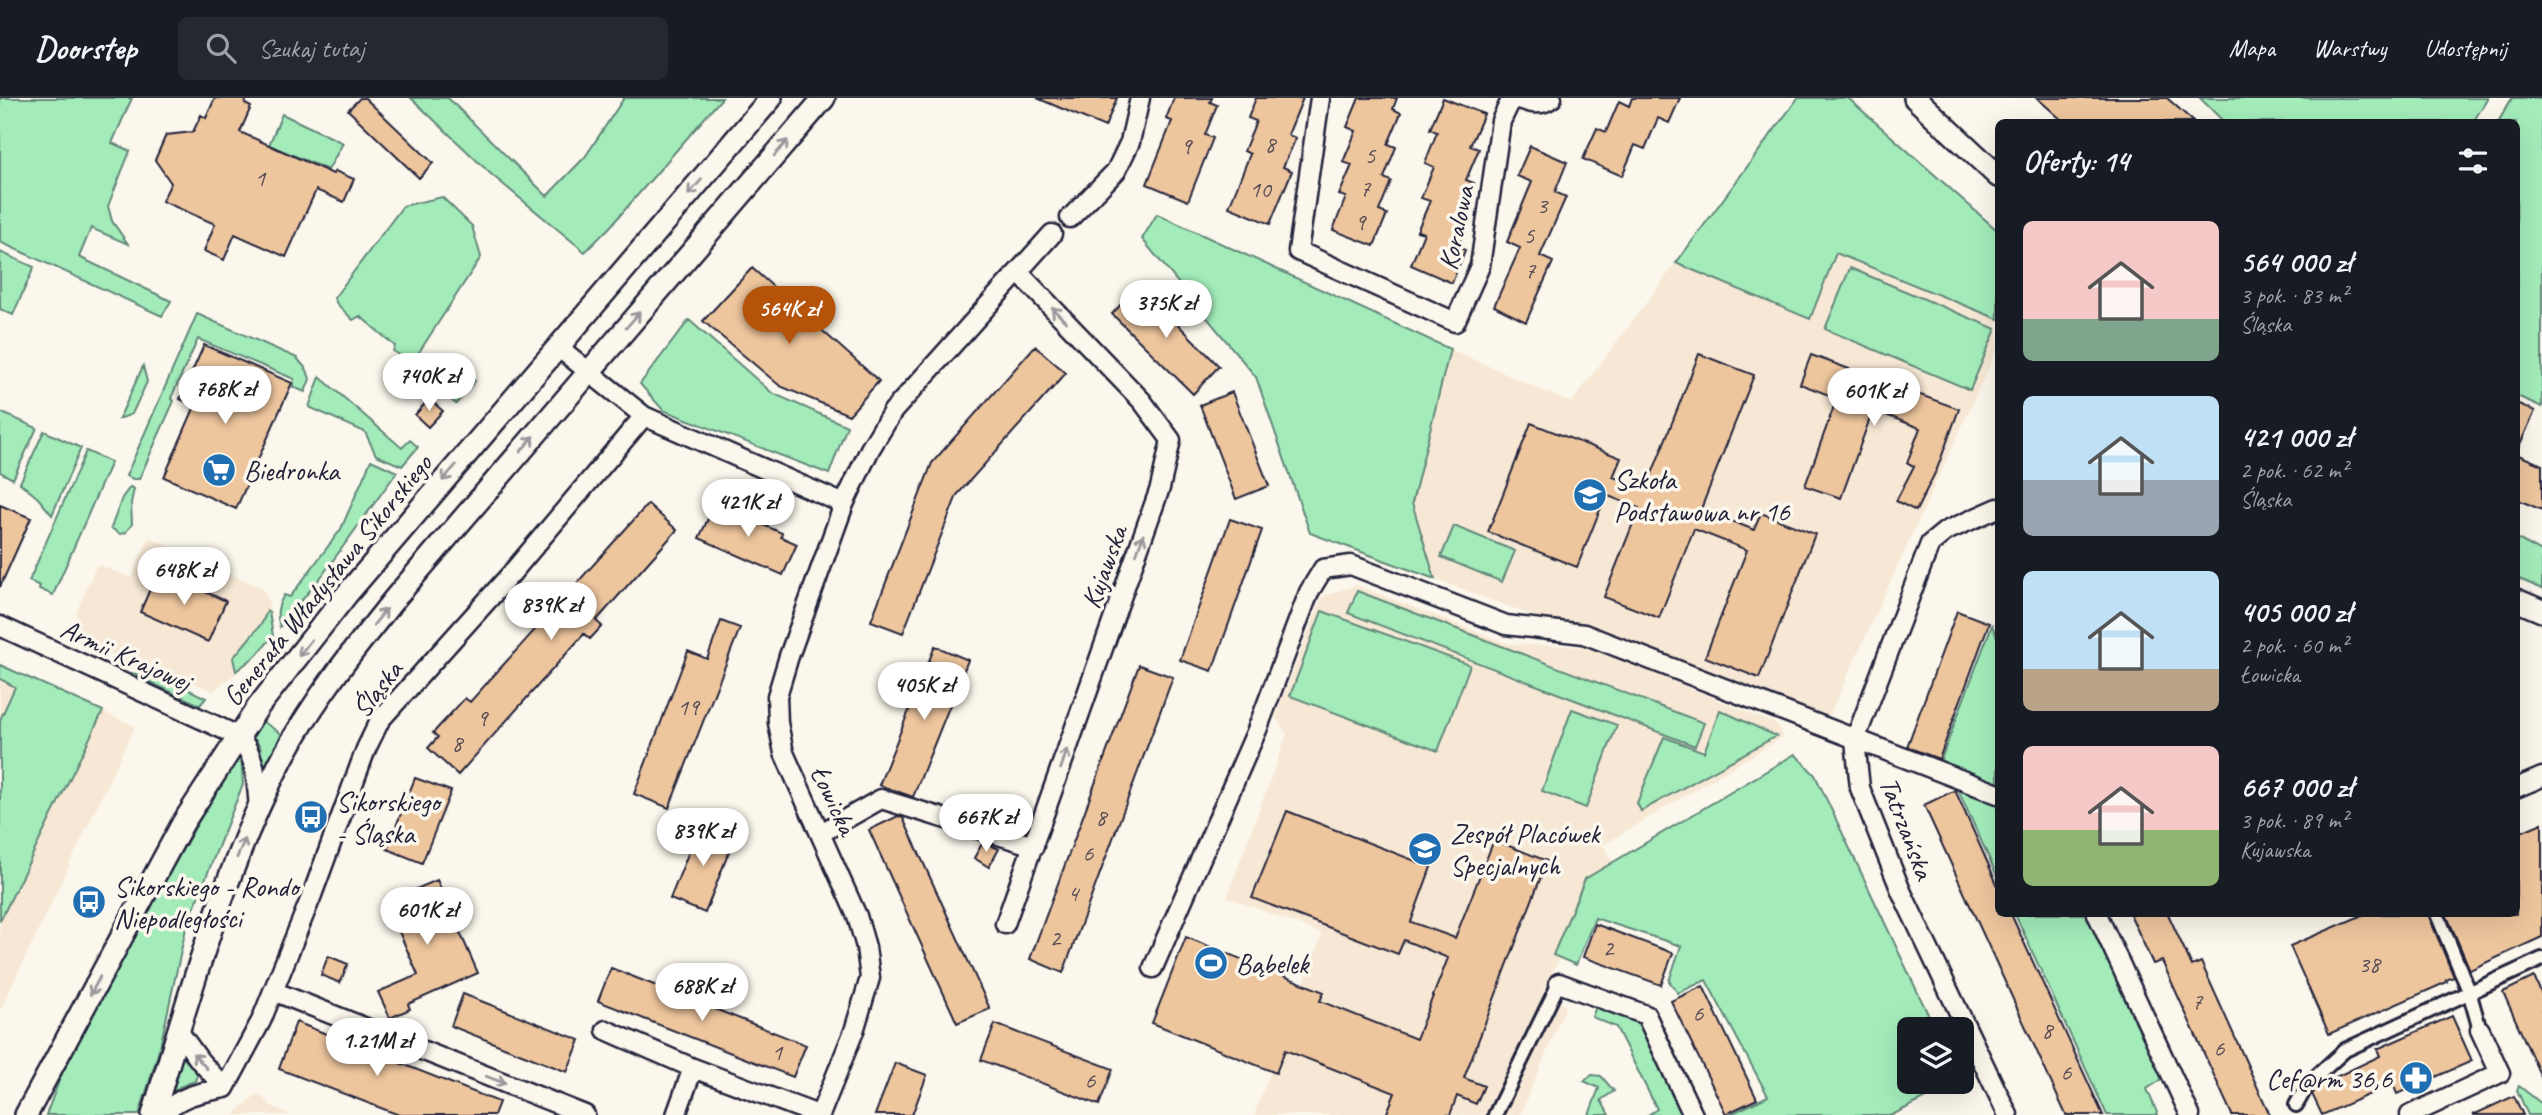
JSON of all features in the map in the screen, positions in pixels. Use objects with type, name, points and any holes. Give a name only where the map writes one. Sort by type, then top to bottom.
[{"type":"street","name":"Generała Władysława Sikorskiego","points":[[26,1115],[183,823],[238,736],[347,594],[771,98]]},
{"type":"street","points":[[153,1115],[222,892],[258,807],[296,734],[351,654],[396,597],[824,98]]},
{"type":"street","points":[[1070,218],[1116,171],[1130,142],[1140,98]]},
{"type":"street","name":"Koralowa","points":[[1320,98],[1298,251],[1455,322],[1480,265],[1501,121],[1514,98]]},
{"type":"street","points":[[1514,98],[1530,103],[1545,103],[1552,98]]},
{"type":"street","points":[[1915,98],[1995,173]]},
{"type":"street","name":"Łowicka","points":[[819,1115],[857,1023],[870,978],[866,947],[857,916],[783,753],[777,696],[845,504],[870,449],[893,411],[1052,234]]},
{"type":"street","name":"Kujawska","points":[[1005,924],[1160,488],[1171,440],[1142,401],[1018,272]]},
{"type":"street","points":[[558,347],[644,416],[845,504]]},
{"type":"street","name":"Śląska","points":[[225,1088],[256,1032],[312,895],[366,749],[380,720],[511,574],[644,416]]},
{"type":"street","name":"Tatrzańska","points":[[1995,509],[1946,531],[1930,544],[1855,740],[1860,788],[1901,891],[2008,1115]]},
{"type":"street","points":[[1153,968],[1257,730],[1309,592],[1323,569],[1351,565],[1506,625],[1584,634],[1995,793]]},
{"type":"street","points":[[2520,602],[2542,611]]},
{"type":"street","name":"Armii Krajowej","points":[[0,626],[238,736]]},
{"type":"street","points":[[238,736],[246,744],[255,763],[258,807]]},
{"type":"street","points":[[2520,786],[2542,777]]},
{"type":"street","points":[[821,833],[881,799],[1034,846]]},
{"type":"street","points":[[2098,917],[2190,1115]]},
{"type":"street","points":[[2410,1115],[2433,1110],[2500,1073],[2480,1030],[2469,991],[2438,917]]},
{"type":"street","points":[[2296,1105],[2308,1084],[2345,1050],[2542,959]]},
{"type":"street","points":[[1495,1115],[1559,983],[1646,1015],[1693,1115]]},
{"type":"street","points":[[273,991],[585,1115]]},
{"type":"street","points":[[606,1030],[694,1068],[819,1115]]},
{"type":"street","points":[[179,1032],[200,1061],[225,1088]]},
{"type":"street","points":[[676,1115],[694,1068]]},
{"type":"street","points":[[161,1115],[174,1103],[191,1094],[225,1088]]},
{"type":"shaded area","name":"Szkoła Podstawowa nr 16","points":[[1836,253],[1995,318],[1995,354],[1825,725],[1435,579],[1412,504],[1450,349],[1571,403],[1676,263],[1809,319]]},
{"type":"shaded area","points":[[149,537],[262,588],[268,600],[274,636],[258,656],[213,691],[153,664],[136,665],[81,640],[76,613],[96,566],[132,578]]},
{"type":"shaded area","name":"Zespół Placówek Specjalnych","points":[[1356,585],[1509,644],[1590,647],[1778,725],[1783,737],[1603,845],[1612,861],[1542,992],[1566,1006],[1520,1115],[1254,1115],[1322,934],[1227,897],[1287,734],[1275,717],[1322,597]]},
{"type":"shaded area","points":[[0,667],[135,726],[0,1011]]},
{"type":"shaded area","points":[[258,1093],[272,1106],[290,1115],[233,1115]]},
{"type":"green space","points":[[0,98],[132,98],[112,143],[130,151],[108,206],[112,221],[128,244],[91,228],[79,257],[171,301],[162,316],[0,242]]},
{"type":"green space","points":[[411,98],[448,98],[547,196],[585,157],[624,98],[722,98],[585,252],[492,175]]},
{"type":"green space","points":[[1798,98],[1848,98],[1995,228],[1995,318],[1836,253],[1810,319],[1676,263]]},
{"type":"green space","points":[[2200,98],[2488,98],[2475,119],[2221,119]]},
{"type":"green space","points":[[2512,98],[2542,98],[2542,407],[2520,397],[2520,119],[2500,119]]},
{"type":"green space","points":[[282,114],[343,143],[328,170],[269,145]]},
{"type":"green space","points":[[442,197],[472,226],[481,257],[412,363],[393,351],[395,346],[360,316],[353,320],[334,298],[403,206]]},
{"type":"green space","points":[[1157,214],[1450,349],[1412,503],[1435,579],[1310,533],[1256,377],[1142,239]]},
{"type":"green space","points":[[0,252],[34,267],[13,315],[0,309]]},
{"type":"green space","points":[[1850,268],[1995,329],[1995,331],[1970,390],[1825,329]]},
{"type":"green space","points":[[197,314],[297,358],[307,370],[310,379],[305,392],[293,387],[294,379],[198,339],[139,479],[133,479],[126,476]]},
{"type":"green space","points":[[689,320],[772,393],[847,426],[829,474],[663,410],[640,384]]},
{"type":"green space","points":[[143,366],[147,382],[132,414],[119,419]]},
{"type":"green space","points":[[449,366],[459,374],[463,371],[475,381],[456,404],[433,384]]},
{"type":"green space","points":[[320,377],[402,448],[410,440],[418,447],[402,466],[376,455],[365,432],[309,407]]},
{"type":"green space","points":[[0,412],[37,428],[13,479],[0,472]]},
{"type":"green space","points":[[44,431],[81,448],[52,515],[38,498],[20,483]]},
{"type":"green space","points":[[86,451],[111,462],[53,595],[29,581]]},
{"type":"green space","points":[[371,460],[397,472],[321,577],[280,627],[278,611],[284,595],[290,597],[341,529]]},
{"type":"green space","points":[[130,487],[134,489],[131,503],[132,524],[125,533],[120,534],[111,528],[122,498]]},
{"type":"green space","points":[[1454,526],[1515,551],[1502,582],[1441,557]]},
{"type":"green space","points":[[2520,540],[2542,552],[2542,589],[2520,579]]},
{"type":"green space","points":[[1357,591],[1704,723],[1695,746],[1348,613]]},
{"type":"green space","points":[[267,611],[273,636],[257,655],[236,671],[233,658],[262,623]]},
{"type":"green space","points":[[1322,611],[1470,665],[1438,751],[1290,696]]},
{"type":"green space","points":[[1992,625],[1995,632],[1995,783],[1940,762]]},
{"type":"green space","points":[[0,665],[103,711],[0,921],[0,720],[15,687],[0,679]]},
{"type":"green space","points":[[153,672],[206,698],[200,705],[132,674]]},
{"type":"green space","points":[[1572,709],[1617,725],[1586,808],[1542,791]]},
{"type":"green space","points":[[1720,710],[1776,736],[1641,811],[1637,803],[1664,737],[1704,752]]},
{"type":"green space","points":[[262,721],[283,735],[263,770],[260,746],[252,736]]},
{"type":"green space","points":[[1795,754],[1815,775],[1929,1017],[1897,1017],[1897,1094],[1935,1094],[1892,1115],[1729,1115],[1768,1096],[1706,980],[1678,993],[1669,981],[1681,946],[1595,918],[1576,965],[1553,955],[1585,879]]},
{"type":"green space","points":[[241,755],[243,784],[186,928],[160,1047],[139,1115],[46,1115],[64,1068],[153,901],[231,765]]},
{"type":"green space","points":[[1954,781],[1995,798],[1995,871]]},
{"type":"green space","points":[[2016,917],[2092,917],[2167,1076],[2147,1089],[2158,1115],[2107,1115]]},
{"type":"green space","points":[[1602,990],[1624,1000],[1687,1107],[1685,1115],[1648,1115],[1657,1109],[1616,1027],[1592,1017]]},
{"type":"green space","points":[[182,1057],[198,1072],[195,1081],[179,1087],[172,1094]]},
{"type":"green space","points":[[1592,1075],[1601,1076],[1614,1091],[1601,1100],[1609,1115],[1589,1115],[1599,1088],[1584,1081]]},
{"type":"green space","points":[[2519,1086],[2542,1104],[2542,1115],[2528,1115],[2517,1090]]},
{"type":"building","points":[[215,98],[247,98],[245,104],[251,107],[240,132],[333,174],[335,171],[354,179],[344,202],[316,190],[286,257],[235,234],[224,260],[204,251],[215,224],[162,201],[171,183],[155,160],[166,135],[193,132],[201,115],[206,118]]},
{"type":"building","points":[[360,98],[365,98],[433,163],[419,178],[348,110]]},
{"type":"building","points":[[1037,98],[1117,98],[1105,127]]},
{"type":"building","points":[[1174,98],[1212,98],[1210,102],[1217,105],[1205,135],[1213,138],[1188,201],[1147,184],[1172,121],[1166,119]]},
{"type":"building","points":[[1256,98],[1303,98],[1288,135],[1296,138],[1283,167],[1292,171],[1270,224],[1229,207],[1250,154],[1244,151],[1256,121],[1248,118]]},
{"type":"building","points":[[1359,98],[1397,98],[1393,109],[1401,113],[1388,144],[1396,147],[1384,178],[1391,181],[1379,211],[1387,214],[1374,246],[1333,230],[1346,197],[1339,195],[1352,165],[1343,162],[1356,131],[1347,127]]},
{"type":"building","points":[[1443,98],[1484,114],[1470,146],[1479,149],[1466,180],[1474,183],[1461,214],[1469,217],[1457,247],[1465,250],[1452,283],[1411,265],[1424,233],[1417,231],[1430,201],[1421,198],[1434,167],[1425,163],[1437,132],[1430,129]]},
{"type":"building","points":[[1632,98],[1680,98],[1669,123],[1658,118],[1645,149],[1635,145],[1622,176],[1583,159],[1597,128],[1606,132],[1619,101],[1629,106]]},
{"type":"building","points":[[2037,98],[2167,98],[2191,119],[2061,119]]},
{"type":"building","points":[[1530,146],[1567,162],[1555,192],[1566,197],[1540,256],[1553,262],[1526,322],[1494,306],[1520,248],[1507,242],[1532,182],[1517,176]]},
{"type":"building","points":[[752,268],[879,381],[849,415],[780,386],[703,321]]},
{"type":"building","points":[[1139,285],[1219,366],[1193,394],[1112,314]]},
{"type":"building","points":[[204,345],[292,383],[236,509],[164,477],[195,406],[180,399]]},
{"type":"building","points":[[1035,346],[1066,373],[957,495],[903,633],[871,621],[932,463]]},
{"type":"building","points":[[1699,354],[1754,375],[1701,509],[1754,530],[1761,513],[1815,534],[1759,678],[1705,657],[1747,550],[1694,529],[1659,618],[1604,597],[1639,508],[1606,495],[1577,567],[1488,532],[1531,423],[1621,458],[1613,477],[1646,489]]},
{"type":"building","points":[[1811,355],[1959,409],[1937,469],[1916,511],[1896,501],[1914,466],[1907,463],[1920,428],[1873,410],[1841,498],[1805,486],[1837,398],[1800,384]]},
{"type":"building","points":[[1232,392],[1269,486],[1236,499],[1200,405]]},
{"type":"building","points":[[429,399],[443,411],[428,427],[415,415]]},
{"type":"building","points":[[2520,405],[2535,411],[2520,444]]},
{"type":"building","points":[[2520,456],[2542,465],[2542,510],[2520,501]]},
{"type":"building","points":[[648,504],[677,530],[596,621],[602,626],[590,639],[584,634],[458,775],[428,748],[438,737],[433,733],[465,698],[470,702]]},
{"type":"building","points":[[715,504],[782,533],[781,537],[797,544],[783,575],[699,538]]},
{"type":"building","points":[[0,505],[31,518],[0,587]]},
{"type":"building","points":[[1230,519],[1262,530],[1212,671],[1180,660]]},
{"type":"building","points":[[167,575],[226,601],[208,642],[140,612],[154,580],[163,585]]},
{"type":"building","points":[[1957,611],[1989,623],[1939,759],[1907,747]]},
{"type":"building","points":[[721,621],[740,628],[669,808],[634,794],[688,651],[707,659]]},
{"type":"building","points":[[935,646],[968,660],[913,797],[879,785]]},
{"type":"building","points":[[1139,665],[1173,677],[1063,973],[1030,959]]},
{"type":"building","points":[[415,778],[451,791],[422,863],[387,849]]},
{"type":"building","points":[[1955,790],[1995,879],[1995,917],[2012,917],[2103,1115],[2066,1115],[1924,805]]},
{"type":"building","points":[[1287,811],[1431,867],[1411,922],[1455,938],[1494,840],[1547,861],[1464,1078],[1484,1086],[1476,1104],[1457,1096],[1450,1115],[1386,1115],[1395,1093],[1285,1050],[1276,1073],[1152,1023],[1186,937],[1324,992],[1320,1001],[1416,1039],[1448,958],[1404,940],[1398,954],[1252,898]]},
{"type":"building","points":[[898,816],[903,818],[990,1009],[957,1023],[869,830]]},
{"type":"building","points":[[2542,823],[2542,937],[2470,970],[2447,917],[2520,917],[2520,832]]},
{"type":"building","points":[[700,824],[735,836],[705,913],[670,899]]},
{"type":"building","points":[[983,842],[999,849],[989,867],[974,858]]},
{"type":"building","points":[[437,880],[478,973],[408,1004],[410,1009],[390,1018],[378,992],[418,975],[386,902]]},
{"type":"building","points":[[2131,917],[2169,917],[2192,966],[2201,962],[2270,1115],[2232,1115],[2162,961],[2153,964]]},
{"type":"building","points":[[2358,917],[2429,917],[2454,977],[2329,1034],[2290,946]]},
{"type":"building","points":[[1595,924],[1673,953],[1661,985],[1583,957]]},
{"type":"building","points":[[328,956],[348,964],[340,983],[321,975]]},
{"type":"building","points":[[611,968],[806,1045],[793,1077],[598,1001]]},
{"type":"building","points":[[2534,977],[2542,995],[2542,1079],[2503,992]]},
{"type":"building","points":[[1703,986],[1757,1099],[1726,1114],[1671,1001]]},
{"type":"building","points":[[463,994],[580,1040],[567,1072],[451,1026]]},
{"type":"building","points":[[2452,1016],[2472,1061],[2397,1094],[2393,1084],[2322,1115],[2312,1094],[2321,1084],[2380,1056],[2377,1049]]},
{"type":"building","points":[[296,1022],[499,1102],[494,1115],[399,1115],[279,1069]]},
{"type":"building","points":[[995,1024],[1113,1069],[1099,1105],[981,1060]]},
{"type":"building","points":[[895,1063],[927,1075],[912,1115],[875,1115]]},
{"type":"building","points":[[2514,1096],[2523,1115],[2473,1115]]},
{"type":"place","name":"Biedronka","points":[[219,470]]},
{"type":"place","name":"Szkoła Podstawowa nr 16","points":[[1590,495]]},
{"type":"place","name":"Sikorskiego - Śląska","points":[[311,817]]},
{"type":"place","name":"Zespół Placówek Specjalnych","points":[[1425,849]]},
{"type":"place","name":"Sikorskiego - Rondo Niepodległości","points":[[89,902]]},
{"type":"place","name":"Bąbelek","points":[[1211,963]]},
{"type":"place","name":"Cef@rm 36,6","points":[[2416,1078]]}]
